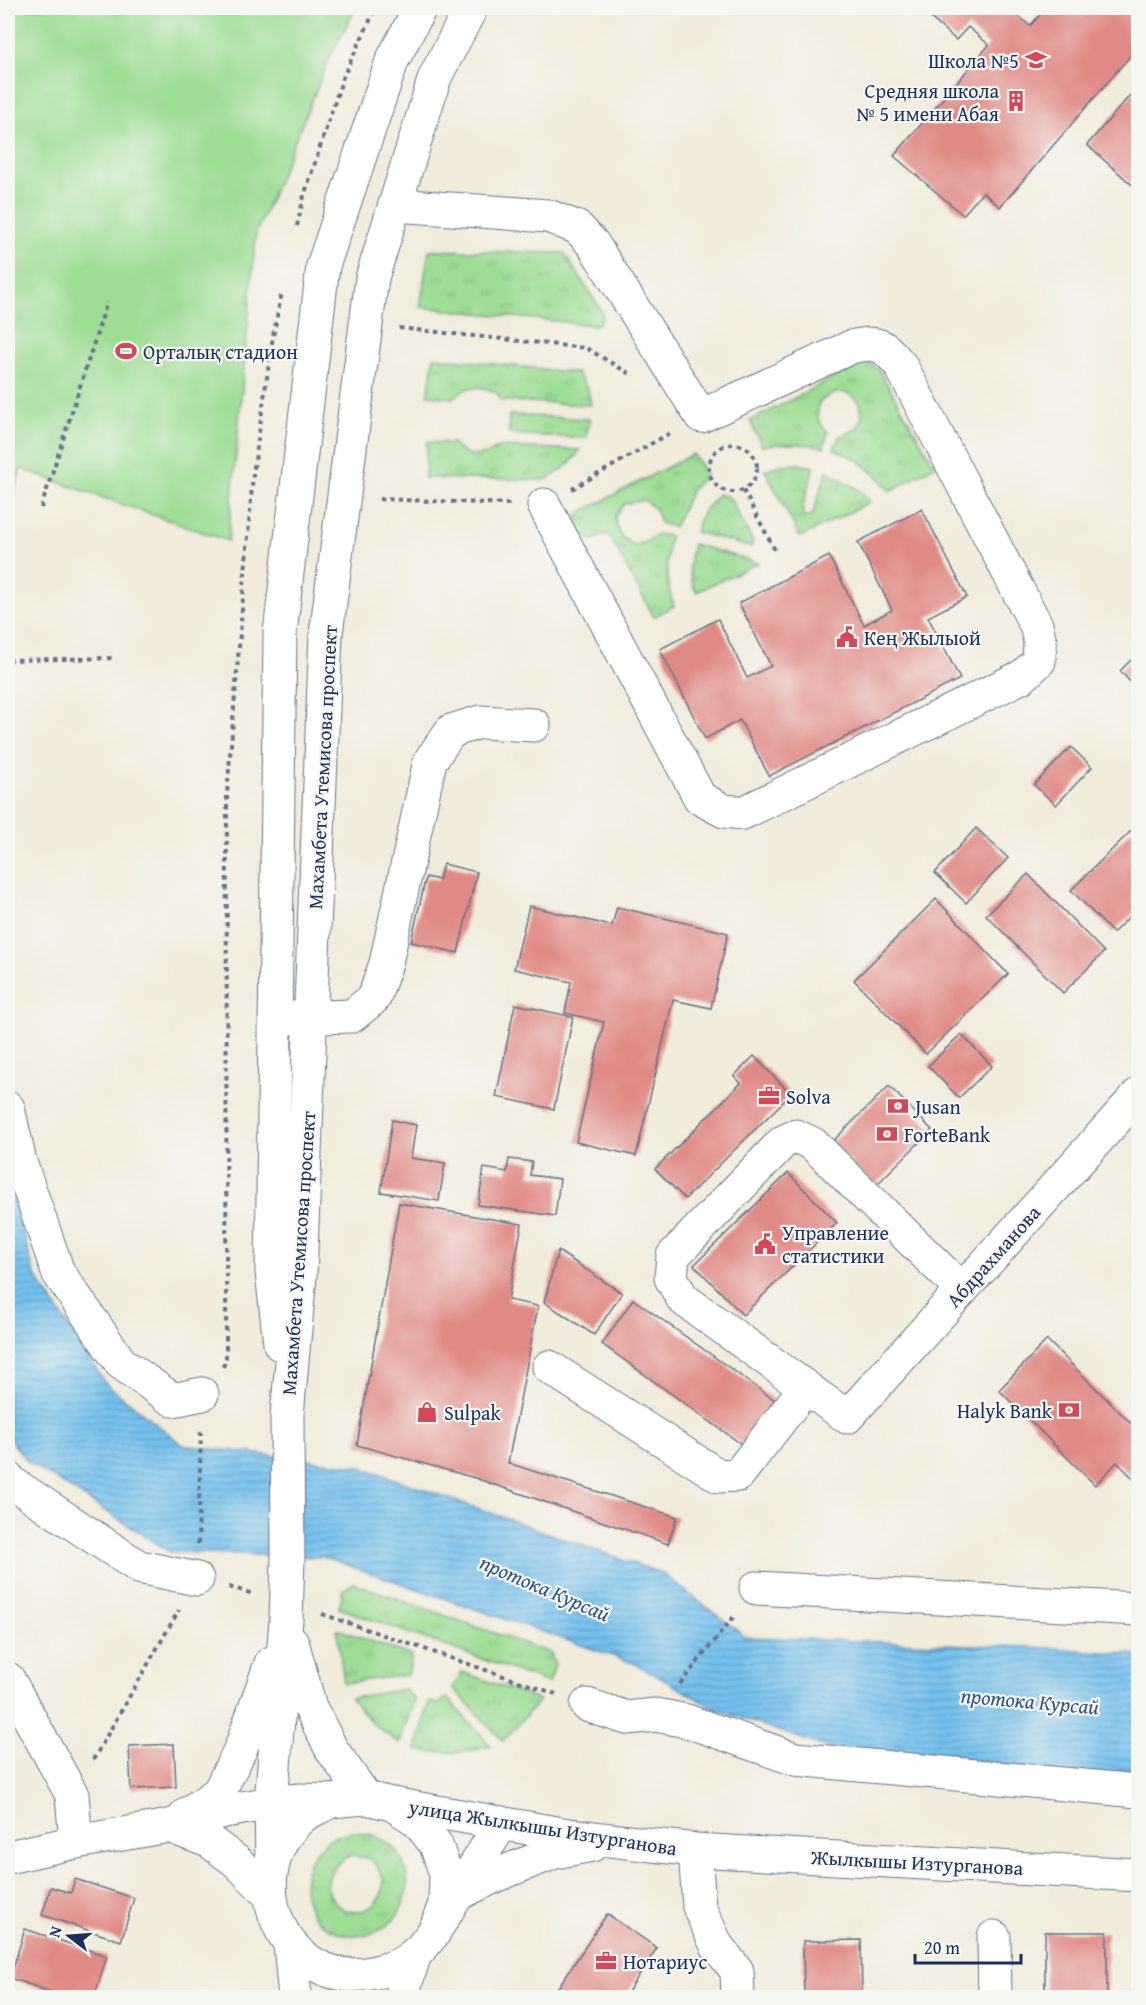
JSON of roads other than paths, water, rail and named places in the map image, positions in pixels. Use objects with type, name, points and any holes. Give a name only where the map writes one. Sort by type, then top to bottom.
[{"type":"street","name":"Махамбета Утемисова проспект","points":[[287,1414],[272,1272],[280,633],[323,266],[392,61],[420,8]]},
{"type":"street","name":"Махамбета Утемисова проспект","points":[[287,1414],[312,1274],[311,1017],[326,634],[372,278],[435,77],[471,8]]},
{"type":"street","points":[[395,205],[548,216],[578,228],[593,244],[701,416],[851,347],[872,343],[889,351],[901,366],[1036,625],[1040,642],[1039,661],[1023,676],[742,813],[724,811],[700,798],[544,505]]},
{"type":"street","points":[[275,1018],[352,1016],[374,998],[386,963],[429,762],[451,731],[480,722],[534,725]]},
{"type":"street","name":"Абдрахманова","points":[[806,1387],[848,1417],[1138,1095]]},
{"type":"street","points":[[8,1108],[20,1162],[58,1272],[121,1363],[173,1400],[202,1394]]},
{"type":"street","points":[[549,1367],[719,1476],[738,1475],[806,1387],[683,1299],[670,1278],[673,1256],[783,1142],[796,1136],[813,1144],[962,1290]]},
{"type":"street","points":[[287,1414],[286,1611],[271,1803],[271,1880],[276,1920],[290,1944],[311,1962],[337,1973],[365,1975],[392,1968],[424,1943],[458,1894],[502,1822]]},
{"type":"street","points":[[8,1478],[12,1483],[139,1567],[197,1579]]},
{"type":"street","points":[[756,1588],[1138,1609]]},
{"type":"street","points":[[286,1611],[310,1707],[332,1750],[379,1801],[417,1820],[436,1845],[446,1874],[445,1904],[424,1943],[401,1998]]},
{"type":"street","points":[[169,1826],[219,1792],[241,1748],[286,1611]]},
{"type":"street","points":[[8,1679],[72,1795],[76,1842]]},
{"type":"street","points":[[587,1705],[627,1718],[655,1715],[687,1720],[795,1759],[1138,1791]]},
{"type":"street","points":[[8,1857],[76,1842],[169,1826],[225,1811],[271,1803],[300,1800],[379,1801]]},
{"type":"street","points":[[271,1880],[284,1838],[304,1815],[332,1801]]},
{"type":"street","name":"улица Жылкышы Изтурганова","points":[[379,1801],[611,1841],[695,1850]]},
{"type":"street","points":[[169,1826],[208,1841],[271,1880]]},
{"type":"street","points":[[458,1894],[497,1875],[555,1852],[611,1841]]},
{"type":"street","points":[[695,1850],[699,1907],[737,1984],[719,1998]]},
{"type":"street","name":"Жылкышы Изтурганова","points":[[695,1850],[1138,1875]]},
{"type":"street","points":[[994,1937],[995,1998]]},
{"type":"street","points":[[290,1944],[295,1998]]},
{"type":"water","name":"протока Курсай","points":[[8,1173],[34,1273],[105,1383],[183,1445],[358,1466],[663,1574],[746,1637],[1053,1648],[1138,1655],[1138,1779],[831,1749],[718,1710],[636,1664],[324,1557],[170,1552],[28,1462],[8,1437]]},
{"type":"place","name":"Школа №5","points":[[1036,60]]},
{"type":"place","name":"Средняя школа № 5 имени Абая","points":[[1016,101]]},
{"type":"place","name":"Орталық стадион","points":[[126,351]]},
{"type":"place","name":"Кең Жылыой","points":[[847,637]]},
{"type":"place","name":"Solva","points":[[769,1096]]},
{"type":"place","name":"Jusan","points":[[898,1106]]},
{"type":"place","name":"ForteBank","points":[[887,1134]]},
{"type":"place","name":"Управление статистики","points":[[765,1244]]},
{"type":"place","name":"Halyk Bank","points":[[1069,1410]]},
{"type":"place","name":"Sulpak","points":[[427,1412]]},
{"type":"place","name":"Нотариус","points":[[606,1961]]}]
